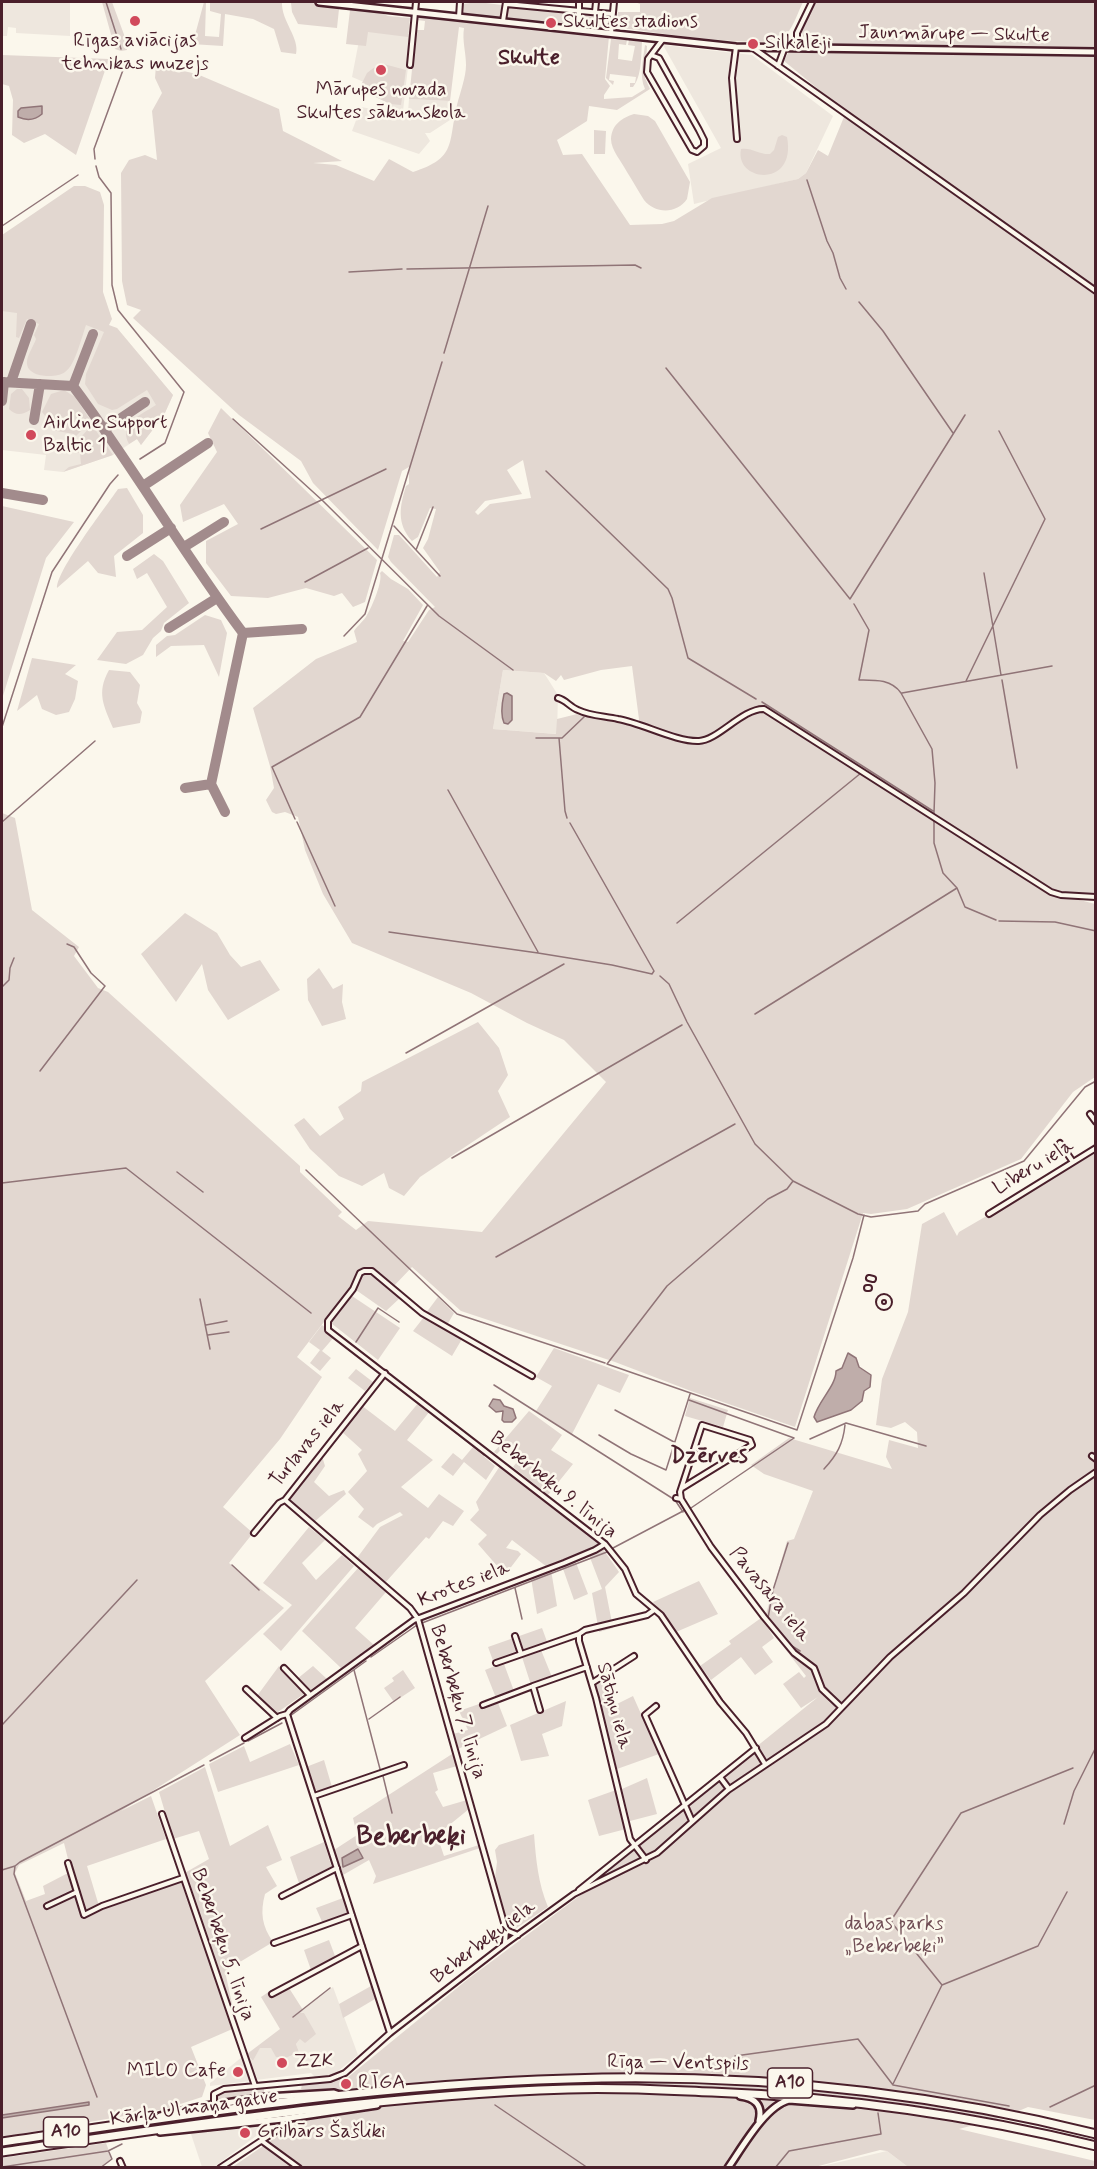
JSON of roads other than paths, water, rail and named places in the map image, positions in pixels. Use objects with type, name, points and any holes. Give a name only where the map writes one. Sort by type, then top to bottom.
[{"type":"highway","name":"Rīga — Ventspils","points":[[329,2097],[464,2084],[570,2078],[694,2079],[784,2083],[875,2092],[1095,2134]]},
{"type":"highway","name":"Rīga — Ventspils","points":[[391,2102],[511,2091],[647,2088],[775,2095],[926,2111],[994,2123],[1095,2146]]},
{"type":"highway","name":"Kārļa Ulmaņa gatve","points":[[2,2142],[130,2122],[329,2097]]},
{"type":"highway","name":"Kārļa Ulmaņa gatve","points":[[2,2152],[312,2109],[391,2102]]},
{"type":"main road","name":"Jaunmārupe — Skulte","points":[[319,2],[736,47],[1095,52]]},
{"type":"main road","points":[[647,2088],[664,2093],[751,2098],[759,2104],[761,2109],[758,2126]]},
{"type":"main road","points":[[130,2122],[214,2105],[283,2096],[334,2092],[341,2096]]},
{"type":"main road","points":[[728,2168],[758,2126],[776,2106],[789,2100],[871,2105]]},
{"type":"main road","points":[[140,2132],[178,2132],[391,2102]]},
{"type":"street","points":[[410,65],[416,2]]},
{"type":"street","points":[[459,17],[460,2]]},
{"type":"street","points":[[561,8],[562,2]]},
{"type":"street","points":[[579,2],[579,30]]},
{"type":"street","points":[[595,12],[596,2]]},
{"type":"street","points":[[611,33],[614,2]]},
{"type":"street","points":[[797,48],[797,33],[812,2]]},
{"type":"street","points":[[503,22],[506,3],[612,14]]},
{"type":"street","points":[[651,55],[659,58],[704,140],[704,146],[698,152],[692,150],[647,72],[646,63],[651,55],[664,38]]},
{"type":"street","points":[[736,47],[732,78],[737,139]]},
{"type":"street","points":[[752,47],[1095,291]]},
{"type":"street","points":[[778,66],[785,47]]},
{"type":"street","points":[[558,698],[562,698],[576,710],[590,715],[619,719],[686,740],[701,742],[752,712],[764,709],[1050,892],[1095,897]]},
{"type":"street","points":[[1090,1114],[1095,1122]]},
{"type":"street","points":[[1060,1143],[1073,1162]]},
{"type":"street","name":"Liberu iela","points":[[989,1214],[1095,1149]]},
{"type":"street","name":"Beberbeķu 9. līnija","points":[[532,1376],[422,1313],[372,1271],[364,1271],[357,1277],[353,1289],[328,1321],[328,1330],[604,1544],[625,1569],[636,1594],[661,1615],[765,1764]]},
{"type":"street","name":"Turlavas iela","points":[[254,1533],[279,1503],[285,1500],[385,1373]]},
{"type":"street","points":[[702,1425],[750,1440],[752,1445],[681,1490],[702,1425]]},
{"type":"street","name":"Beberbeķu iela","points":[[214,2105],[213,2098],[217,2091],[336,2078],[345,2073],[390,2033],[574,1894],[657,1853],[729,1789],[826,1724],[890,1657],[964,1593],[1041,1515],[1095,1472]]},
{"type":"street","name":"Pavasara iela","points":[[681,1490],[679,1498],[711,1547],[794,1653],[814,1668],[822,1689],[841,1707]]},
{"type":"street","name":"Beberbeķu 7. līnija","points":[[285,1500],[410,1608],[418,1619],[506,1930],[505,1944]]},
{"type":"street","name":"Krotes iela","points":[[245,1738],[287,1714],[414,1620],[596,1550],[604,1544]]},
{"type":"street","points":[[496,1663],[585,1630],[647,1615],[654,1610]]},
{"type":"street","name":"Sātiņu iela","points":[[579,1634],[630,1839],[646,1860]]},
{"type":"street","points":[[514,1636],[521,1654]]},
{"type":"street","points":[[592,1683],[633,1656]]},
{"type":"street","points":[[483,1705],[587,1666]]},
{"type":"street","points":[[284,1668],[310,1695]]},
{"type":"street","points":[[533,1686],[540,1710]]},
{"type":"street","points":[[246,1689],[277,1718]]},
{"type":"street","points":[[656,1706],[645,1715],[693,1822]]},
{"type":"street","points":[[287,1714],[390,2033]]},
{"type":"street","points":[[574,1894],[756,1748]]},
{"type":"street","points":[[314,1796],[404,1765]]},
{"type":"street","points":[[720,1777],[729,1789]]},
{"type":"street","name":"Beberbeķu 5. līnija","points":[[162,1814],[255,2086]]},
{"type":"street","points":[[68,1863],[84,1915],[102,1906],[183,1878]]},
{"type":"street","points":[[282,1896],[337,1868]]},
{"type":"street","points":[[47,1906],[77,1892]]},
{"type":"street","points":[[274,1943],[352,1915]]},
{"type":"street","points":[[506,1930],[518,1935]]},
{"type":"street","points":[[272,1994],[362,1946]]},
{"type":"street","points":[[220,2168],[282,2127],[283,2119]]},
{"type":"street","points":[[262,2141],[299,2168]]},
{"type":"street","points":[[120,2161],[123,2168]]},
{"type":"waterway","points":[[106,2],[121,49]]},
{"type":"waterway","points":[[95,159],[94,149],[123,70],[123,60]]},
{"type":"waterway","points":[[96,166],[99,177],[111,193],[112,285],[118,310],[184,392],[165,443],[140,459]]},
{"type":"waterway","points":[[2,226],[78,175]]},
{"type":"waterway","points":[[807,180],[840,278],[846,289]]},
{"type":"waterway","points":[[444,353],[488,206]]},
{"type":"waterway","points":[[407,269],[635,265],[641,268]]},
{"type":"waterway","points":[[349,272],[402,269]]},
{"type":"waterway","points":[[859,302],[883,331],[953,433]]},
{"type":"waterway","points":[[344,636],[365,614],[442,362]]},
{"type":"waterway","points":[[666,368],[850,599],[965,415]]},
{"type":"waterway","points":[[233,419],[323,501],[439,616],[513,670]]},
{"type":"waterway","points":[[966,681],[1045,519],[999,431]]},
{"type":"waterway","points":[[261,529],[386,469]]},
{"type":"waterway","points":[[546,471],[668,589],[688,658],[756,699]]},
{"type":"waterway","points":[[2,727],[52,572],[118,475]]},
{"type":"waterway","points":[[416,550],[433,507]]},
{"type":"waterway","points":[[394,526],[440,576]]},
{"type":"waterway","points":[[305,582],[368,548]]},
{"type":"waterway","points":[[984,573],[1001,675]]},
{"type":"waterway","points":[[854,604],[869,630],[859,680],[877,680],[888,683],[901,693],[932,749],[935,783],[934,813]]},
{"type":"waterway","points":[[295,819],[272,767],[360,717],[427,606]]},
{"type":"waterway","points":[[902,693],[1052,666]]},
{"type":"waterway","points":[[1002,680],[1017,768]]},
{"type":"waterway","points":[[762,702],[933,811]]},
{"type":"waterway","points":[[536,738],[562,738],[584,717]]},
{"type":"waterway","points":[[559,738],[567,818]]},
{"type":"waterway","points":[[2,822],[95,741]]},
{"type":"waterway","points":[[677,923],[861,773]]},
{"type":"waterway","points":[[448,790],[538,952]]},
{"type":"waterway","points":[[934,821],[934,843],[943,873],[957,888],[965,907],[996,920]]},
{"type":"waterway","points":[[297,822],[335,906]]},
{"type":"waterway","points":[[389,932],[538,953],[652,974],[654,971],[570,823]]},
{"type":"waterway","points":[[755,1014],[957,888]]},
{"type":"waterway","points":[[999,921],[1055,922],[1096,931]]},
{"type":"waterway","points":[[40,1071],[105,986],[91,973],[74,947],[67,944]]},
{"type":"waterway","points":[[2,987],[9,980],[14,958]]},
{"type":"waterway","points":[[406,1053],[564,964]]},
{"type":"waterway","points":[[660,976],[669,984],[687,1022],[755,1144],[793,1181],[858,1214],[871,1217],[918,1211],[925,1204],[1024,1161],[1085,1087],[1096,1081]]},
{"type":"waterway","points":[[452,1158],[682,1025]]},
{"type":"waterway","points":[[496,1257],[735,1124]]},
{"type":"waterway","points":[[2,1183],[126,1168],[311,1313]]},
{"type":"waterway","points":[[306,1170],[457,1314],[605,1363]]},
{"type":"waterway","points":[[177,1172],[203,1192]]},
{"type":"waterway","points":[[793,1181],[787,1189],[768,1199],[667,1286],[607,1364],[797,1430],[853,1258],[864,1215]]},
{"type":"waterway","points":[[200,1299],[210,1349]]},
{"type":"waterway","points":[[356,1342],[378,1308],[399,1322]]},
{"type":"waterway","points":[[206,1325],[227,1321]]},
{"type":"waterway","points":[[208,1335],[229,1332]]},
{"type":"waterway","points":[[396,1385],[484,1455]]},
{"type":"waterway","points":[[494,1385],[675,1500],[683,1512]]},
{"type":"waterway","points":[[599,1435],[631,1454],[666,1470],[690,1394]]},
{"type":"waterway","points":[[689,1400],[794,1438]]},
{"type":"waterway","points":[[615,1410],[674,1442]]},
{"type":"waterway","points":[[810,1439],[846,1423],[926,1446]]},
{"type":"waterway","points":[[824,1469],[839,1449],[845,1425]]},
{"type":"waterway","points":[[688,1510],[794,1438]]},
{"type":"waterway","points":[[489,1458],[493,1461]]},
{"type":"waterway","points":[[613,1548],[685,1510]]},
{"type":"waterway","points":[[768,1618],[773,1590],[788,1543]]},
{"type":"waterway","points":[[422,1623],[607,1552]]},
{"type":"waterway","points":[[357,1560],[370,1571]]},
{"type":"waterway","points":[[232,1565],[259,1590]]},
{"type":"waterway","points":[[2,1725],[137,1580]]},
{"type":"waterway","points":[[515,1588],[522,1619]]},
{"type":"waterway","points":[[412,1608],[420,1616]]},
{"type":"waterway","points":[[371,1657],[417,1625]]},
{"type":"waterway","points":[[776,1628],[792,1646],[800,1651]]},
{"type":"waterway","points":[[290,1716],[366,1661]]},
{"type":"waterway","points":[[354,1670],[380,1769]]},
{"type":"waterway","points":[[369,1719],[400,1697]]},
{"type":"waterway","points":[[248,1741],[282,1723]]},
{"type":"waterway","points":[[210,1761],[244,1743]]},
{"type":"waterway","points":[[1064,1824],[1074,1791],[1096,1747]]},
{"type":"waterway","points":[[97,2097],[14,1874],[15,1866],[204,1765]]},
{"type":"waterway","points":[[942,1985],[892,1923],[892,1919],[961,1813],[1073,1768]]},
{"type":"waterway","points":[[383,1776],[392,1813]]},
{"type":"waterway","points":[[2,1870],[15,1866]]},
{"type":"waterway","points":[[893,2084],[942,1985],[1038,1946],[1067,1892]]},
{"type":"waterway","points":[[293,2017],[330,1988]]},
{"type":"waterway","points":[[735,2056],[858,2039],[893,2085],[1009,2106]]},
{"type":"waterway","points":[[1050,2107],[1096,2085]]},
{"type":"waterway","points":[[495,2105],[588,2168]]},
{"type":"waterway","points":[[775,2168],[789,2151],[881,2134],[878,2113]]},
{"type":"waterway","points":[[2,2167],[108,2151],[122,2144]]},
{"type":"waterway","points":[[100,2168],[112,2159],[109,2152]]},
{"type":"place","name":"Rīgas aviācijas tehnikas muzejs","points":[[135,21]]},
{"type":"place","name":"Skultes stadions","points":[[551,23]]},
{"type":"place","name":"Silkalēji","points":[[753,44]]},
{"type":"place","name":"Mārupes novada Skultes sākumskola","points":[[381,70]]},
{"type":"place","name":"Airline Support Baltic 1","points":[[31,435]]},
{"type":"place","name":"ZZK","points":[[282,2063]]},
{"type":"place","name":"MILO Cafe","points":[[238,2072]]},
{"type":"place","name":"RĪGA","points":[[346,2084]]},
{"type":"place","name":"Grilbārs Šašliki","points":[[245,2133]]},
{"type":"district","name":"Skulte","points":[[529,59]]},
{"type":"district","name":"Dzērves","points":[[709,1457]]},
{"type":"district","name":"Beberbeķi","points":[[411,1839]]},
{"type":"park label","name":"dabas parks „Beberbeķi”","points":[[894,1936]]}]
